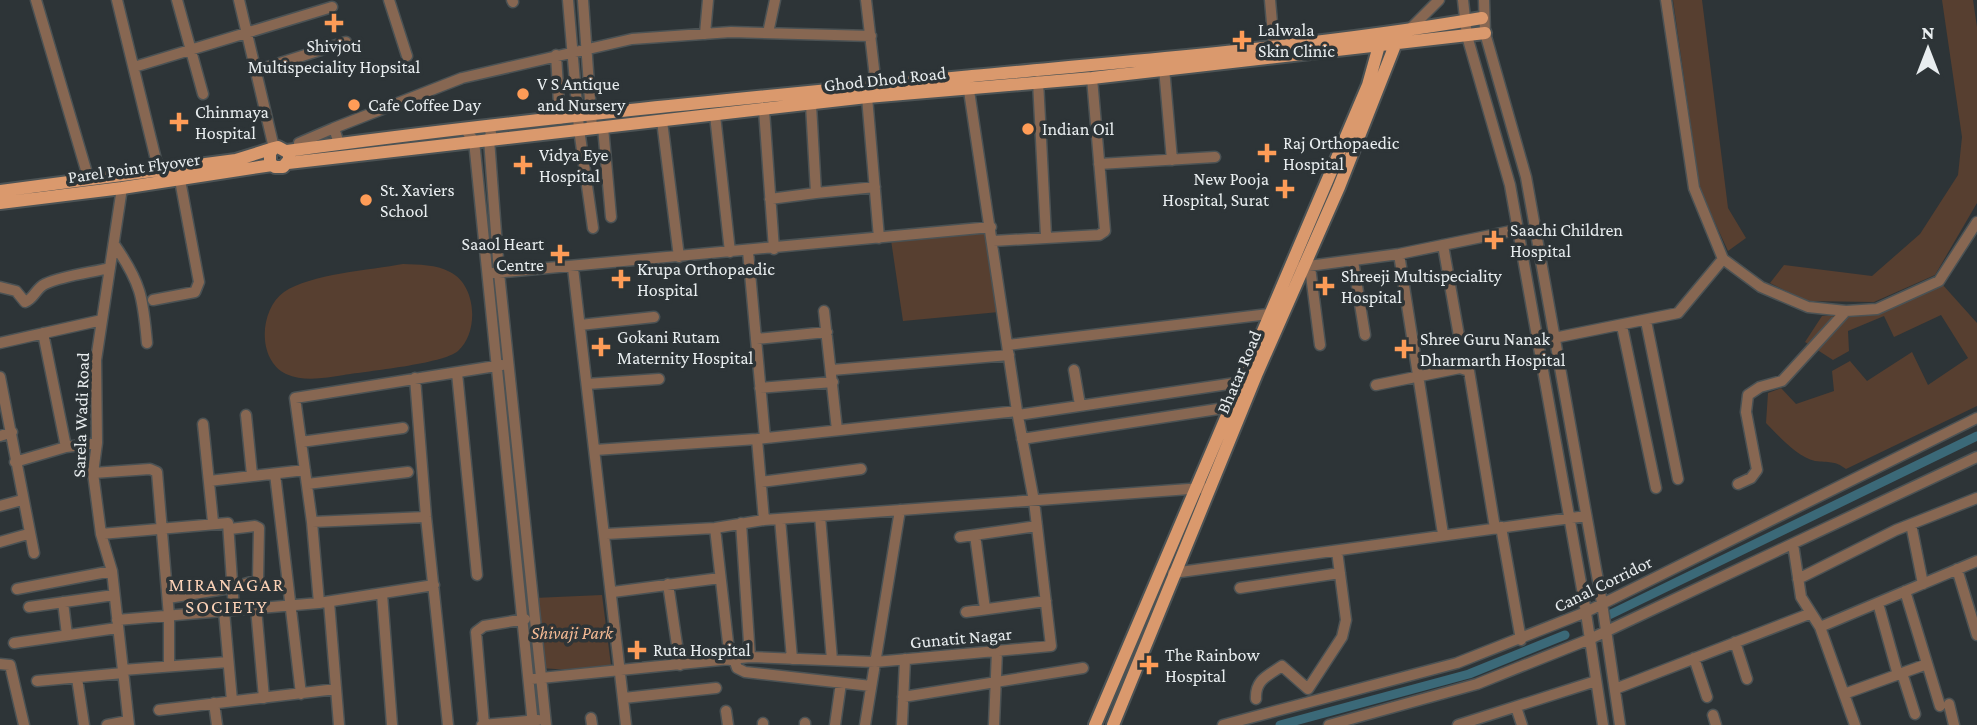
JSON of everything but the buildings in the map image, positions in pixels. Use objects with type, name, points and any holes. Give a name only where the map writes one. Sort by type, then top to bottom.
[{"type":"main road","points":[[1401,36],[1482,18]]},
{"type":"main road","name":"Ghod Dhod Road","points":[[488,133],[662,121],[811,105],[871,91],[968,82],[1092,78],[1164,68],[1354,50],[1401,36],[1425,42],[1485,33]]},
{"type":"main road","name":"Bhatar Road","points":[[1113,725],[1204,488],[1307,268],[1376,76],[1401,36]]},
{"type":"main road","points":[[968,82],[1274,46],[1380,41],[1376,76],[1269,314],[1231,407],[1204,488],[1093,725]]},
{"type":"main road","points":[[1376,76],[1402,53],[1425,42]]},
{"type":"main road","points":[[1354,50],[1376,76]]},
{"type":"main road","points":[[287,153],[339,144],[488,133],[560,120],[589,124],[871,91]]},
{"type":"main road","points":[[0,191],[287,153],[473,134]]},
{"type":"main road","name":"Parel Point Flyover","points":[[0,203],[180,180],[272,165],[269,156],[287,153]]},
{"type":"street","points":[[36,0],[89,180]]},
{"type":"street","points":[[117,0],[159,172]]},
{"type":"street","points":[[177,0],[204,93]]},
{"type":"street","points":[[239,0],[255,71],[287,153],[299,143],[462,78],[632,39],[768,33],[871,36]]},
{"type":"street","points":[[389,0],[407,56]]},
{"type":"street","points":[[568,0],[573,51],[611,217]]},
{"type":"street","points":[[583,0],[588,49],[593,228]]},
{"type":"street","points":[[705,34],[708,0]]},
{"type":"street","points":[[768,33],[775,0]]},
{"type":"street","points":[[866,0],[871,36],[871,91],[879,238]]},
{"type":"street","points":[[1270,0],[1274,46]]},
{"type":"street","name":"Bhatar Road","points":[[1401,36],[1439,0]]},
{"type":"street","points":[[1464,0],[1467,36],[1510,185],[1586,612],[1603,725]]},
{"type":"street","points":[[1484,0],[1482,18],[1485,33],[1526,177],[1602,603],[1620,725]]},
{"type":"street","points":[[1666,0],[1694,188],[1723,259],[1761,287],[1808,307],[1846,311],[1877,309],[1940,281],[1977,222]]},
{"type":"street","points":[[134,67],[332,8]]},
{"type":"street","points":[[255,71],[346,42]]},
{"type":"street","points":[[556,55],[560,120]]},
{"type":"street","points":[[1164,68],[1172,160]]},
{"type":"street","points":[[993,241],[1099,235],[1105,231],[1092,78]]},
{"type":"street","points":[[1038,81],[1046,236]]},
{"type":"street","points":[[966,612],[1046,601],[1034,500],[1017,413],[968,82]]},
{"type":"street","points":[[1485,97],[1502,92]]},
{"type":"street","points":[[811,105],[816,192]]},
{"type":"street","points":[[764,110],[774,249]]},
{"type":"street","points":[[715,115],[730,253]]},
{"type":"street","points":[[662,121],[679,257]]},
{"type":"street","points":[[334,128],[339,144]]},
{"type":"street","points":[[488,133],[498,366],[525,620],[546,722],[483,725],[476,632],[484,626],[525,620]]},
{"type":"street","points":[[473,134],[509,364],[537,678],[533,723]]},
{"type":"street","points":[[1099,164],[1214,157]]},
{"type":"street","points":[[153,300],[195,292],[199,282],[180,180]]},
{"type":"street","points":[[770,199],[875,187]]},
{"type":"street","name":"Sarela Wadi Road","points":[[122,188],[96,360],[97,443],[93,473],[101,534],[111,571],[129,723]]},
{"type":"street","points":[[494,273],[573,268],[991,227]]},
{"type":"street","points":[[1290,264],[1307,268],[1399,254],[1516,230]]},
{"type":"street","points":[[114,244],[133,271],[142,293],[147,343]]},
{"type":"street","points":[[1443,245],[1460,336]]},
{"type":"street","points":[[748,251],[760,388],[764,520]]},
{"type":"street","points":[[1399,254],[1443,534]]},
{"type":"street","points":[[1555,338],[1670,316],[1685,307],[1723,259]]},
{"type":"street","points":[[1353,261],[1365,335]]},
{"type":"street","points":[[0,287],[16,291],[25,302],[30,301],[40,286],[54,280],[110,268]]},
{"type":"street","points":[[573,268],[613,592],[626,725]]},
{"type":"street","points":[[1307,268],[1320,345]]},
{"type":"street","points":[[1529,299],[1547,295]]},
{"type":"street","points":[[824,311],[837,430]]},
{"type":"street","points":[[1738,484],[1751,478],[1757,470],[1746,412],[1748,395],[1760,387],[1782,381],[1846,311]]},
{"type":"street","points":[[832,370],[1008,350],[1269,314]]},
{"type":"street","points":[[580,325],[654,317]]},
{"type":"street","points":[[0,343],[102,320]]},
{"type":"street","points":[[1646,321],[1678,479]]},
{"type":"street","points":[[1622,326],[1656,488]]},
{"type":"street","points":[[756,339],[827,332]]},
{"type":"street","points":[[43,333],[66,446]]},
{"type":"street","points":[[338,725],[295,398],[509,364]]},
{"type":"street","points":[[1376,384],[1460,368],[1471,375],[1521,640]]},
{"type":"street","points":[[1074,370],[1080,405]]},
{"type":"street","points":[[457,373],[477,575]]},
{"type":"street","points":[[0,377],[12,432],[28,534],[34,553]]},
{"type":"street","points":[[415,378],[426,516],[448,725]]},
{"type":"street","points":[[587,384],[659,379]]},
{"type":"street","points":[[760,388],[833,382]]},
{"type":"street","points":[[595,450],[761,438],[1017,413],[1241,382]]},
{"type":"street","points":[[1023,439],[1231,407]]},
{"type":"street","points":[[246,415],[252,475]]},
{"type":"street","name":"Canal Corridor","points":[[1223,725],[1457,663],[1521,640],[1586,612],[1977,418]]},
{"type":"street","points":[[203,424],[213,522]]},
{"type":"street","points":[[301,442],[402,428]]},
{"type":"street","points":[[0,436],[12,432]]},
{"type":"street","points":[[15,463],[66,446],[97,443]]},
{"type":"street","points":[[1334,724],[1476,684],[1590,639],[1977,457]]},
{"type":"street","points":[[761,482],[861,469]]},
{"type":"street","points":[[93,473],[156,470],[168,598],[169,666]]},
{"type":"street","points":[[209,481],[305,470]]},
{"type":"street","points":[[307,484],[408,472]]},
{"type":"street","points":[[275,474],[301,694]]},
{"type":"street","points":[[606,534],[715,528],[764,520],[1204,488]]},
{"type":"street","points":[[1798,579],[1911,524],[1977,498]]},
{"type":"street","points":[[0,506],[22,500]]},
{"type":"street","points":[[865,725],[900,510]]},
{"type":"street","points":[[312,522],[426,516]]},
{"type":"street","points":[[820,516],[832,660]]},
{"type":"street","points":[[1173,573],[1586,516]]},
{"type":"street","points":[[780,519],[792,659]]},
{"type":"street","points":[[101,534],[213,522],[228,523],[231,588],[228,662],[232,701]]},
{"type":"street","points":[[741,523],[750,657]]},
{"type":"street","points":[[1911,524],[1923,584]]},
{"type":"street","points":[[168,598],[254,583],[260,576],[260,531],[255,526],[230,529]]},
{"type":"street","points":[[960,537],[1037,526]]},
{"type":"street","points":[[715,528],[732,659],[740,670],[871,686]]},
{"type":"street","points":[[0,541],[28,534]]},
{"type":"street","points":[[975,535],[985,609]]},
{"type":"street","points":[[1793,544],[1801,597],[1809,614],[1820,627],[1855,725]]},
{"type":"street","points":[[1256,699],[1255,688],[1261,679],[1282,666],[1308,689],[1344,629],[1346,620],[1338,551]]},
{"type":"street","points":[[1820,627],[1977,561]]},
{"type":"street","points":[[1957,569],[1977,635]]},
{"type":"street","points":[[17,589],[111,571]]},
{"type":"street","points":[[1240,588],[1340,573]]},
{"type":"street","points":[[613,592],[720,578]]},
{"type":"street","points":[[668,584],[680,666]]},
{"type":"street","points":[[14,643],[169,616],[324,603],[434,585]]},
{"type":"street","points":[[1905,591],[1927,664],[1954,725]]},
{"type":"street","points":[[382,594],[392,725]]},
{"type":"street","points":[[29,607],[114,595]]},
{"type":"street","name":"Gunatit Nagar","points":[[537,678],[622,672],[750,657],[875,662],[1051,646],[1046,601]]},
{"type":"street","points":[[63,602],[67,635]]},
{"type":"street","points":[[1878,603],[1915,714]]},
{"type":"street","points":[[256,608],[264,698]]},
{"type":"street","points":[[1615,689],[1809,614]]},
{"type":"street","points":[[1735,642],[1747,679]]},
{"type":"street","points":[[995,725],[997,651]]},
{"type":"street","points":[[1693,658],[1707,697]]},
{"type":"street","points":[[901,725],[905,659]]},
{"type":"street","points":[[37,681],[228,662]]},
{"type":"street","points":[[0,663],[10,665],[24,725]]},
{"type":"street","points":[[1844,694],[1927,664]]},
{"type":"street","points":[[903,697],[1083,668]]},
{"type":"street","points":[[77,678],[84,725]]},
{"type":"street","points":[[1458,725],[1597,681]]},
{"type":"street","points":[[835,725],[841,683]]},
{"type":"street","points":[[624,698],[716,688]]},
{"type":"street","points":[[159,710],[335,689]]},
{"type":"street","points":[[214,703],[217,725]]},
{"type":"street","points":[[1516,707],[1522,725]]},
{"type":"street","points":[[726,711],[728,725]]},
{"type":"street","points":[[107,725],[129,723]]},
{"type":"green space","points":[[1673,0],[1702,0],[1728,208],[1746,238],[1728,251],[1700,190]]},
{"type":"green space","points":[[1942,0],[1973,0],[1977,27],[1977,203],[1935,275],[1874,302],[1806,301],[1770,283],[1784,265],[1872,276],[1920,234],[1958,175],[1962,137]]},
{"type":"green space","points":[[988,230],[999,312],[903,321],[891,240]]},
{"type":"green space","points":[[403,264],[445,269],[459,278],[466,287],[472,322],[465,343],[458,351],[450,356],[421,363],[307,379],[286,374],[270,358],[266,347],[266,322],[276,300],[284,292],[325,277]]},
{"type":"green space","points":[[1942,284],[1977,323],[1977,406],[1846,469],[1835,463],[1815,461],[1801,455],[1766,423],[1768,393],[1781,388],[1796,404],[1834,391],[1832,371],[1850,361],[1867,381],[1912,352],[1928,385],[1968,358],[1941,315],[1894,337],[1884,316],[1848,331],[1849,351],[1833,360],[1805,342],[1822,316],[1878,312]]},
{"type":"green space","name":"Shivaji Park","points":[[602,595],[612,673],[541,668],[534,598]]},
{"type":"waterway","points":[[1607,616],[1977,436]]},
{"type":"waterway","points":[[1280,725],[1469,674],[1565,635]]},
{"type":"place","name":"Shivjoti Multispeciality Hopsital","points":[[334,23]]},
{"type":"place","name":"Lalwala Skin Clinic","points":[[1242,40]]},
{"type":"place","name":"V S Antique and Nursery","points":[[523,94]]},
{"type":"place","name":"Cafe Coffee Day","points":[[354,105]]},
{"type":"place","name":"Chinmaya Hospital","points":[[179,122]]},
{"type":"place","name":"Indian Oil","points":[[1028,129]]},
{"type":"place","name":"Raj Orthopaedic Hospital","points":[[1267,153]]},
{"type":"place","name":"Vidya Eye Hospital","points":[[523,165]]},
{"type":"place","name":"New Pooja Hospital, Surat","points":[[1285,189]]},
{"type":"place","name":"St. Xaviers School","points":[[366,200]]},
{"type":"place","name":"Saachi Children Hospital","points":[[1494,240]]},
{"type":"place","name":"Saaol Heart Centre","points":[[560,254]]},
{"type":"place","name":"Krupa Orthopaedic Hospital","points":[[621,279]]},
{"type":"place","name":"Shreeji Multispeciality Hospital","points":[[1325,286]]},
{"type":"place","name":"Gokani Rutam Maternity Hospital","points":[[601,347]]},
{"type":"place","name":"Shree Guru Nanak Dharmarth Hospital","points":[[1404,349]]},
{"type":"place","name":"Ruta Hospital","points":[[637,650]]},
{"type":"place","name":"The Rainbow Hospital","points":[[1149,665]]},
{"type":"district","name":"MIRANAGAR SOCIETY","points":[[227,595]]}]
